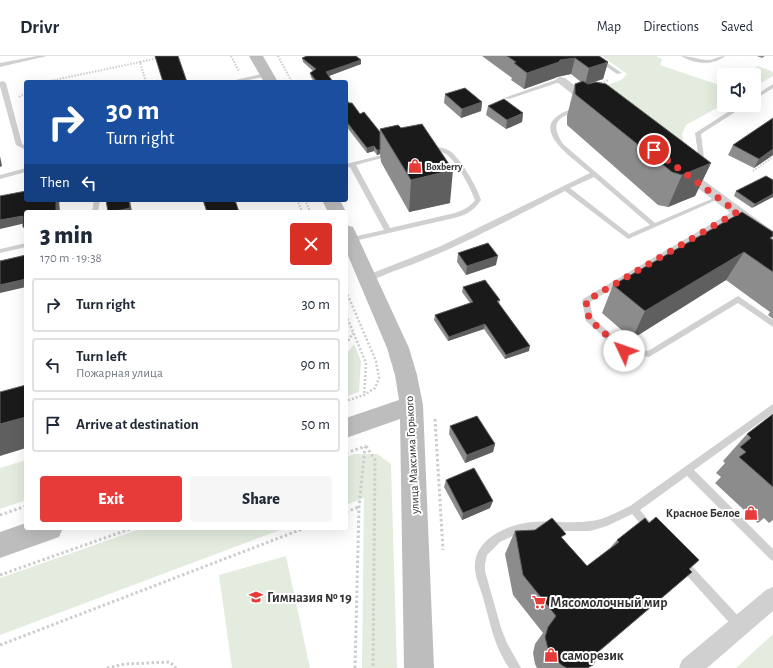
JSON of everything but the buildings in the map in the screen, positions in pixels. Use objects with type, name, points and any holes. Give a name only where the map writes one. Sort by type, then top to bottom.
[{"type":"main road","points":[[256,56],[268,78]]},
{"type":"main road","name":"улица Максима Горького","points":[[349,242],[368,278],[398,348],[406,375],[411,405],[419,668]]},
{"type":"main road","points":[[348,427],[411,405]]},
{"type":"main road","points":[[0,545],[44,530]]},
{"type":"street","points":[[560,80],[596,107]]},
{"type":"street","points":[[673,164],[773,238]]},
{"type":"street","points":[[690,668],[773,597]]},
{"type":"lane","points":[[0,65],[44,56]]},
{"type":"lane","points":[[594,56],[619,73]]},
{"type":"lane","points":[[684,56],[701,61],[712,62],[722,56]]},
{"type":"lane","points":[[239,80],[268,78]]},
{"type":"lane","points":[[507,98],[560,80]]},
{"type":"lane","points":[[0,84],[3,83],[19,145],[24,147]]},
{"type":"lane","points":[[761,94],[773,86]]},
{"type":"lane","points":[[596,107],[561,115],[554,119],[552,124],[553,131],[561,145],[654,225]]},
{"type":"lane","points":[[704,187],[698,133],[732,112]]},
{"type":"lane","points":[[349,242],[466,212],[474,207],[478,200],[476,191],[449,154],[442,150],[422,148]]},
{"type":"lane","points":[[388,231],[349,165],[398,154]]},
{"type":"lane","points":[[0,177],[24,171]]},
{"type":"lane","points":[[368,278],[410,263],[468,237],[594,174]]},
{"type":"lane","points":[[565,188],[628,237],[718,198]]},
{"type":"lane","points":[[737,212],[586,301],[589,319],[624,351],[650,354],[738,299],[773,324]]},
{"type":"lane","points":[[0,251],[24,245]]},
{"type":"lane","points":[[516,668],[502,646],[482,582],[480,565],[482,554],[489,545],[504,534],[523,527],[572,528],[593,525],[633,509],[773,408]]},
{"type":"lane","points":[[686,470],[773,556]]},
{"type":"lane","points":[[633,509],[654,533]]},
{"type":"lane","points":[[676,556],[740,626]]},
{"type":"path","points":[[231,56],[243,79]]},
{"type":"path","points":[[278,56],[291,80]]},
{"type":"path","points":[[49,80],[159,57]]},
{"type":"path","points":[[140,62],[145,80]]},
{"type":"path","points":[[575,91],[617,78],[619,73]]},
{"type":"path","points":[[753,171],[773,157]]},
{"type":"path","points":[[348,296],[376,361],[379,378],[375,388],[364,395],[348,400]]},
{"type":"path","points":[[348,320],[366,363],[364,395]]},
{"type":"path","points":[[348,341],[353,333]]},
{"type":"path","points":[[348,452],[366,446]]},
{"type":"path","points":[[355,668],[359,507],[366,446]]},
{"type":"path","points":[[366,446],[375,460],[373,668]]},
{"type":"path","points":[[0,515],[24,507]]},
{"type":"path","points":[[348,511],[359,507]]},
{"type":"path","points":[[0,575],[127,530]]},
{"type":"path","points":[[0,645],[300,530]]},
{"type":"path","points":[[106,668],[125,664],[170,662],[176,668]]},
{"type":"shaded area","points":[[602,56],[656,56],[662,59],[660,65],[717,84],[717,108],[686,125],[682,134],[685,151],[592,91],[621,80],[627,74]]},
{"type":"shaded area","points":[[758,66],[773,72],[773,76],[761,83],[761,68],[754,68]]},
{"type":"shaded area","points":[[354,344],[361,361],[359,392],[348,396],[348,352]]},
{"type":"shaded area","points":[[354,454],[377,454],[391,464],[397,668],[362,668],[364,498],[348,504],[348,456]]},
{"type":"shaded area","points":[[24,461],[24,501],[0,509],[0,468]]},
{"type":"shaded area","points":[[137,530],[280,530],[0,635],[0,578]]},
{"type":"shaded area","points":[[286,556],[310,668],[232,668],[219,575]]},
{"type":"shaded area","points":[[773,634],[773,668],[736,668]]},
{"type":"place","name":"Boxberry","points":[[415,166]]},
{"type":"place","name":"Красное Белое","points":[[751,513]]},
{"type":"place","name":"Гимназия № 19","points":[[256,597]]},
{"type":"place","name":"Мясомолочный мир","points":[[539,602]]},
{"type":"place","name":"саморезик","points":[[551,655]]},
{"type":"route","points":[[624,351],[589,319],[586,301],[737,212],[654,150]]}]
